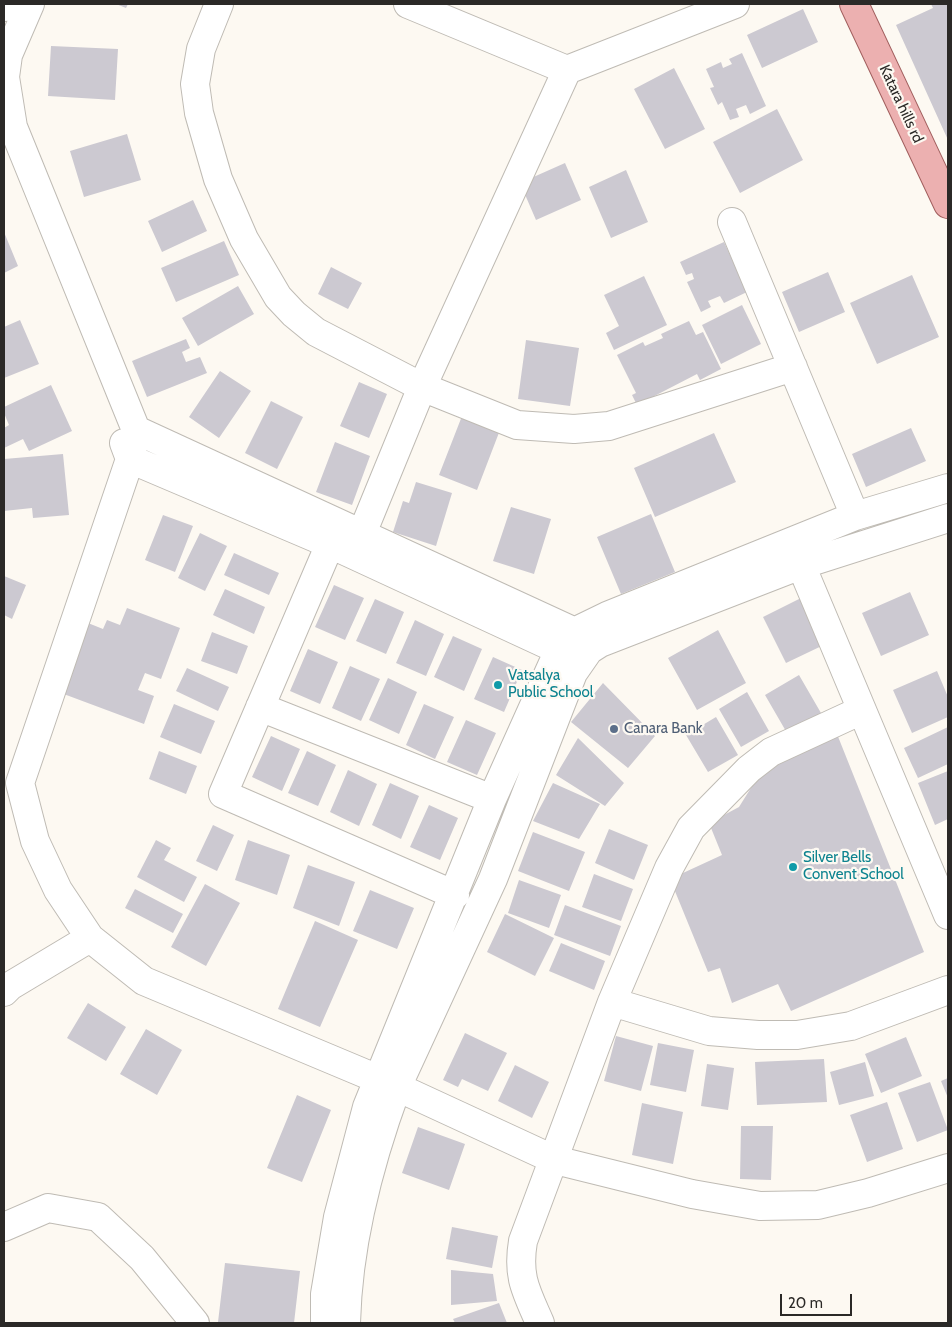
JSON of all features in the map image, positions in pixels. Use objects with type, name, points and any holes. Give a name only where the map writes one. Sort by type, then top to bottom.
[{"type":"main road","name":"Katara hills rd","points":[[854,4],[948,204]]},
{"type":"street","points":[[30,4],[11,47],[6,70],[7,134],[130,459],[330,544],[358,546]]},
{"type":"street","points":[[219,4],[201,49],[195,84],[199,114],[218,179],[244,239],[278,297],[294,314],[316,332],[422,387],[517,425],[574,429],[609,426],[793,367]]},
{"type":"street","points":[[408,4],[567,70]]},
{"type":"street","points":[[358,546],[422,387],[567,70],[735,4]]},
{"type":"street","points":[[7,134],[136,430],[130,459],[12,779],[34,841],[58,890],[90,938],[144,981],[388,1083],[555,1160],[692,1194],[760,1206],[818,1205],[868,1193],[948,1168]]},
{"type":"street","points":[[732,222],[855,516]]},
{"type":"street","points":[[136,430],[358,546],[571,648],[600,644],[801,565],[948,518]]},
{"type":"street","points":[[346,1323],[347,1287],[359,1210],[388,1083],[455,895],[492,799],[571,648],[670,590],[855,516],[948,488]]},
{"type":"street","points":[[330,544],[223,794],[455,895]]},
{"type":"street","points":[[801,565],[948,915]]},
{"type":"street","points":[[325,1323],[325,1294],[338,1217],[366,1107],[388,1083],[493,879],[573,673],[571,648]]},
{"type":"street","points":[[260,706],[492,799]]},
{"type":"street","points":[[540,1323],[521,1280],[520,1261],[523,1241],[555,1160],[612,1002],[669,868],[691,828],[749,769],[771,752],[862,710]]},
{"type":"street","points":[[4,992],[10,986],[90,938]]},
{"type":"street","points":[[612,1002],[709,1031],[758,1035],[797,1035],[851,1026],[948,990]]},
{"type":"street","points":[[4,1227],[48,1208],[98,1217],[142,1258],[196,1323]]},
{"type":"building","points":[[116,4],[128,4],[126,8]]},
{"type":"building","points":[[931,4],[948,4],[948,140],[896,25],[933,8]]},
{"type":"building","points":[[803,9],[818,42],[762,68],[747,35]]},
{"type":"building","points":[[51,46],[118,49],[115,100],[48,96]]},
{"type":"building","points":[[742,53],[766,106],[750,114],[746,105],[736,109],[739,117],[730,120],[722,102],[718,105],[710,88],[714,87],[706,69],[721,62],[723,68],[732,64],[729,59]]},
{"type":"building","points":[[674,68],[705,129],[665,149],[634,89]]},
{"type":"building","points":[[777,109],[803,160],[740,193],[713,142]]},
{"type":"building","points":[[127,134],[141,180],[84,197],[70,151]]},
{"type":"building","points":[[565,163],[581,200],[536,220],[520,183]]},
{"type":"building","points":[[626,170],[648,222],[611,238],[589,187]]},
{"type":"building","points":[[193,200],[207,231],[162,252],[148,221]]},
{"type":"building","points":[[4,232],[18,266],[4,273]]},
{"type":"building","points":[[224,241],[239,275],[176,302],[161,268]]},
{"type":"building","points":[[724,242],[747,292],[724,303],[720,296],[708,301],[711,307],[701,312],[687,282],[694,279],[692,273],[686,275],[680,262]]},
{"type":"building","points":[[331,267],[362,283],[348,309],[318,294]]},
{"type":"building","points":[[828,272],[845,312],[799,332],[782,292]]},
{"type":"building","points":[[912,275],[939,337],[877,364],[850,303]]},
{"type":"building","points":[[644,276],[667,325],[614,350],[606,333],[619,326],[604,295]]},
{"type":"building","points":[[238,286],[254,314],[198,346],[182,318]]},
{"type":"building","points":[[742,305],[761,344],[721,364],[702,325]]},
{"type":"building","points":[[20,320],[39,364],[4,378],[4,327]]},
{"type":"building","points":[[689,321],[696,335],[703,332],[721,369],[700,380],[697,374],[637,405],[632,395],[636,393],[617,355],[643,342],[645,346],[663,338],[661,334]]},
{"type":"building","points":[[186,339],[190,348],[182,352],[186,362],[200,357],[207,373],[147,397],[132,361]]},
{"type":"building","points":[[526,340],[579,348],[570,406],[518,399]]},
{"type":"building","points":[[220,371],[251,391],[219,438],[189,417]]},
{"type":"building","points":[[359,382],[387,394],[369,438],[340,426]]},
{"type":"building","points":[[51,385],[72,431],[29,451],[23,439],[4,448],[4,428],[9,425],[4,413],[4,407]]},
{"type":"building","points":[[271,401],[303,417],[277,469],[245,453]]},
{"type":"building","points":[[462,416],[500,430],[477,490],[439,475]]},
{"type":"building","points":[[911,428],[926,461],[866,487],[852,454]]},
{"type":"building","points":[[714,433],[736,482],[655,517],[634,468]]},
{"type":"building","points":[[335,442],[370,456],[352,505],[316,492]]},
{"type":"building","points":[[63,454],[69,515],[33,518],[32,508],[4,511],[4,459]]},
{"type":"building","points":[[416,482],[452,493],[436,546],[393,532],[403,501],[409,503]]},
{"type":"building","points":[[511,507],[551,519],[534,574],[493,561]]},
{"type":"building","points":[[651,514],[675,572],[621,594],[597,537]]},
{"type":"building","points":[[163,515],[193,526],[175,572],[145,560]]},
{"type":"building","points":[[200,533],[227,546],[205,591],[178,578]]},
{"type":"building","points":[[234,553],[279,573],[269,595],[224,575]]},
{"type":"building","points":[[4,576],[26,585],[12,619],[4,615]]},
{"type":"building","points":[[334,585],[364,598],[345,640],[315,627]]},
{"type":"building","points":[[225,589],[265,607],[254,634],[213,615]]},
{"type":"building","points":[[910,592],[929,635],[881,656],[862,613]]},
{"type":"building","points":[[807,595],[830,642],[786,663],[763,617]]},
{"type":"building","points":[[375,599],[404,612],[386,654],[356,641]]},
{"type":"building","points":[[127,608],[180,628],[161,679],[145,673],[138,690],[154,696],[144,724],[61,693],[88,623],[103,629],[107,620],[120,625]]},
{"type":"building","points":[[415,620],[444,634],[426,676],[396,663]]},
{"type":"building","points":[[718,630],[746,683],[697,710],[668,658]]},
{"type":"building","points":[[212,632],[248,646],[237,674],[201,661]]},
{"type":"building","points":[[453,636],[482,649],[464,691],[434,677]]},
{"type":"building","points":[[308,649],[338,662],[320,704],[290,691]]},
{"type":"building","name":"Vatsalya Public School","points":[[493,657],[522,670],[504,712],[474,699]]},
{"type":"building","points":[[350,666],[380,679],[361,721],[332,708]]},
{"type":"building","points":[[187,668],[229,687],[218,711],[176,691]]},
{"type":"building","points":[[937,671],[948,697],[948,717],[912,733],[893,690]]},
{"type":"building","points":[[799,675],[821,713],[787,733],[765,695]]},
{"type":"building","points":[[388,678],[417,692],[399,734],[369,720]]},
{"type":"building","name":"Canara Bank","points":[[603,683],[655,736],[628,768],[571,722]]},
{"type":"building","points":[[747,692],[769,731],[741,747],[719,709]]},
{"type":"building","points":[[174,704],[215,721],[201,754],[160,737]]},
{"type":"building","points":[[424,704],[454,717],[435,759],[406,745]]},
{"type":"building","points":[[716,717],[738,755],[708,772],[686,735]]},
{"type":"building","points":[[466,720],[496,733],[477,775],[447,762]]},
{"type":"building","points":[[948,727],[948,764],[918,778],[904,748]]},
{"type":"building","name":"Silver Bells Convent School","points":[[837,734],[924,952],[791,1011],[778,984],[732,1003],[720,968],[708,972],[670,879],[722,855],[709,823],[739,807],[764,767]]},
{"type":"building","points":[[271,736],[300,749],[282,791],[252,777]]},
{"type":"building","points":[[578,738],[624,783],[605,806],[556,775]]},
{"type":"building","points":[[159,751],[197,766],[186,794],[149,779]]},
{"type":"building","points":[[307,751],[336,765],[318,806],[288,793]]},
{"type":"building","points":[[348,770],[377,784],[359,826],[330,812]]},
{"type":"building","points":[[948,771],[948,819],[935,825],[918,783]]},
{"type":"building","points":[[390,783],[419,796],[401,839],[372,825]]},
{"type":"building","points":[[553,783],[600,804],[579,839],[533,821]]},
{"type":"building","points":[[429,805],[458,818],[440,860],[410,847]]},
{"type":"building","points":[[213,825],[234,835],[217,871],[196,861]]},
{"type":"building","points":[[609,829],[648,845],[634,880],[595,863]]},
{"type":"building","points":[[533,832],[585,852],[569,891],[518,871]]},
{"type":"building","points":[[156,840],[171,848],[164,860],[197,877],[184,902],[137,877]]},
{"type":"building","points":[[248,840],[290,855],[277,895],[235,880]]},
{"type":"building","points":[[308,865],[355,882],[339,926],[293,908]]},
{"type":"building","points":[[594,874],[633,889],[621,921],[582,907]]},
{"type":"building","points":[[519,880],[561,895],[549,928],[508,913]]},
{"type":"building","points":[[205,884],[240,903],[206,966],[171,947]]},
{"type":"building","points":[[135,889],[183,914],[173,933],[125,908]]},
{"type":"building","points":[[370,890],[414,908],[397,949],[353,931]]},
{"type":"building","points":[[565,905],[621,926],[610,956],[554,935]]},
{"type":"building","points":[[505,914],[554,938],[535,976],[487,952]]},
{"type":"building","points":[[315,921],[358,940],[320,1027],[278,1009]]},
{"type":"building","points":[[561,943],[605,961],[594,990],[549,971]]},
{"type":"building","points":[[88,1003],[126,1027],[106,1061],[67,1038]]},
{"type":"building","points":[[146,1029],[182,1050],[157,1095],[120,1074]]},
{"type":"building","points":[[465,1033],[507,1053],[488,1091],[462,1079],[458,1087],[443,1080]]},
{"type":"building","points":[[616,1036],[653,1046],[641,1091],[604,1081]]},
{"type":"building","points":[[906,1037],[922,1076],[881,1093],[865,1054]]},
{"type":"building","points":[[658,1043],[694,1050],[686,1092],[650,1085]]},
{"type":"building","points":[[824,1059],[827,1102],[757,1105],[755,1062]]},
{"type":"building","points":[[865,1062],[874,1096],[839,1105],[830,1072]]},
{"type":"building","points":[[707,1064],[734,1068],[728,1110],[701,1106]]},
{"type":"building","points":[[515,1065],[549,1082],[532,1118],[498,1101]]},
{"type":"building","points":[[948,1078],[948,1098],[941,1081]]},
{"type":"building","points":[[930,1082],[948,1130],[917,1142],[898,1093]]},
{"type":"building","points":[[297,1095],[331,1110],[302,1182],[267,1168]]},
{"type":"building","points":[[887,1102],[903,1149],[867,1162],[850,1115]]},
{"type":"building","points":[[642,1103],[683,1112],[673,1164],[632,1155]]},
{"type":"building","points":[[741,1126],[773,1126],[771,1180],[740,1179]]},
{"type":"building","points":[[418,1127],[465,1144],[449,1190],[402,1173]]},
{"type":"building","points":[[452,1227],[498,1236],[492,1268],[446,1259]]},
{"type":"building","points":[[225,1263],[300,1271],[294,1323],[218,1322]]},
{"type":"building","points":[[451,1270],[493,1274],[497,1301],[451,1305]]},
{"type":"building","points":[[499,1303],[507,1323],[455,1323],[453,1319]]},
{"type":"place","name":"Vatsalya Public School","points":[[498,685]]},
{"type":"place","name":"Canara Bank","points":[[614,729]]},
{"type":"place","name":"Silver Bells Convent School","points":[[793,867]]}]
